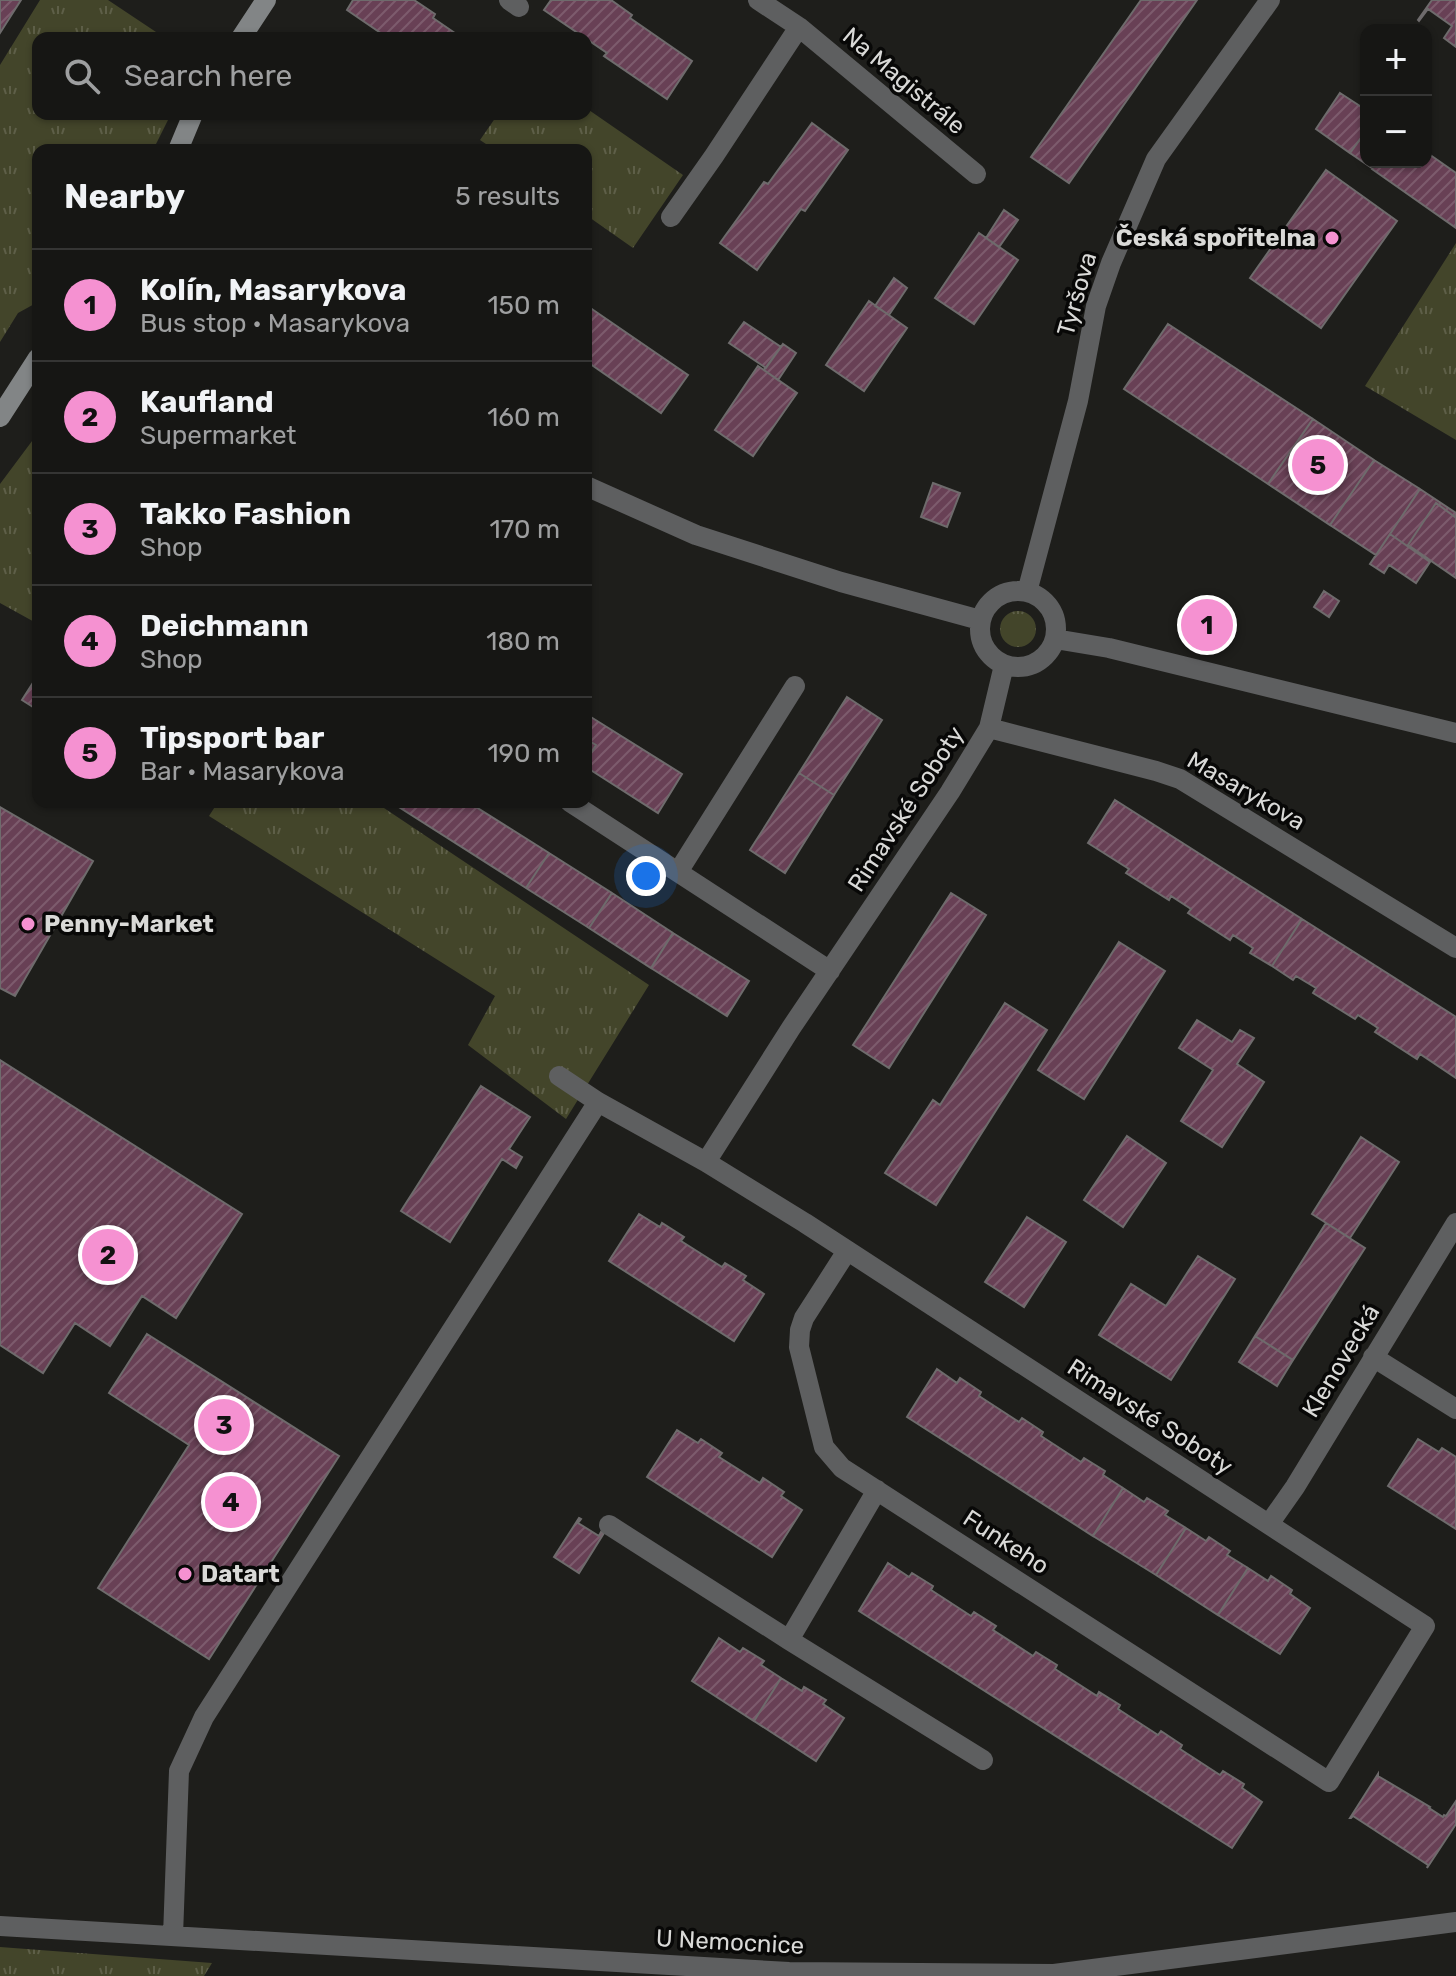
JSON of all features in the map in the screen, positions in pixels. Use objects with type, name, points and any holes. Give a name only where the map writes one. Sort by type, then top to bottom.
[{"type":"street","points":[[245,32],[266,0]]},
{"type":"street","name":"Na Magistrále","points":[[758,0],[799,27],[976,174]]},
{"type":"street","name":"Tyršova","points":[[1027,592],[1078,401],[1096,306],[1111,263],[1156,159],[1270,0]]},
{"type":"street","points":[[671,217],[799,27]]},
{"type":"street","points":[[180,144],[190,120]]},
{"type":"street","points":[[0,417],[32,367]]},
{"type":"street","points":[[592,489],[696,535],[841,582],[980,620]]},
{"type":"street","points":[[1027,592],[1038,597],[1053,615],[1055,639],[1041,660],[1017,668],[994,660],[986,652],[981,642],[980,620],[985,609],[1003,593],[1027,592]]},
{"type":"street","points":[[1055,639],[1109,648],[1456,733]]},
{"type":"street","name":"Rimavské Soboty","points":[[706,1162],[989,728],[1004,665]]},
{"type":"street","points":[[678,872],[795,686]]},
{"type":"street","name":"Masarykova","points":[[989,728],[1180,779],[1456,948]]},
{"type":"street","points":[[579,808],[830,971]]},
{"type":"street","points":[[559,1076],[598,1102],[706,1162],[847,1251]]},
{"type":"street","points":[[173,1936],[179,1771],[204,1717],[598,1102]]},
{"type":"street","name":"Klenovecká","points":[[1269,1524],[1295,1487],[1456,1223]]},
{"type":"street","name":"Rimavské Soboty","points":[[847,1251],[1425,1626]]},
{"type":"street","name":"Funkeho","points":[[847,1251],[804,1318],[799,1347],[824,1447],[842,1468],[1329,1782],[1425,1626]]},
{"type":"street","points":[[1373,1357],[1456,1409]]},
{"type":"street","points":[[789,1640],[877,1490]]},
{"type":"street","points":[[609,1525],[983,1760]]},
{"type":"street","name":"U Nemocnice","points":[[0,1926],[789,1972],[1054,1974],[1456,1922]]},
{"type":"green space","points":[[40,0],[108,0],[156,32],[32,32],[32,120],[168,120],[156,144],[32,144],[32,305],[18,313],[0,342],[0,65]]},
{"type":"green space","points":[[592,112],[683,175],[633,248],[592,219],[592,144],[486,144],[480,140],[494,120],[592,120]]},
{"type":"green space","points":[[1456,243],[1456,440],[1365,386]]},
{"type":"green space","points":[[32,441],[32,621],[0,603],[0,484]]},
{"type":"green space","points":[[1018,611],[1031,616],[1036,629],[1031,642],[1018,647],[1005,642],[1000,629],[1005,616]]},
{"type":"green space","points":[[214,808],[384,808],[649,985],[566,1119],[468,1045],[495,996],[209,816]]},
{"type":"green space","points":[[0,1947],[212,1963],[204,1976],[0,1976]]},
{"type":"building","points":[[0,0],[21,0],[0,33]]},
{"type":"building","points":[[353,0],[414,0],[435,14],[433,18],[453,32],[379,32],[347,10]]},
{"type":"building","points":[[551,0],[611,0],[632,15],[630,18],[692,61],[667,99],[604,56],[607,53],[592,43],[592,32],[576,32],[544,10]]},
{"type":"building","points":[[1141,0],[1197,0],[1069,183],[1031,157]]},
{"type":"building","points":[[1432,0],[1456,0],[1456,47],[1444,38],[1452,26],[1428,9],[1418,20]]},
{"type":"building","points":[[1340,93],[1360,106],[1360,139],[1350,153],[1316,129]]},
{"type":"building","points":[[812,123],[848,150],[805,211],[801,209],[757,270],[720,243]]},
{"type":"building","points":[[1360,139],[1360,160],[1350,153]]},
{"type":"building","points":[[1432,156],[1456,173],[1456,228],[1372,169],[1432,168]]},
{"type":"building","name":"Česká spořitelna","points":[[1326,170],[1397,221],[1321,328],[1250,278]]},
{"type":"building","points":[[1004,210],[1018,220],[999,247],[986,238]]},
{"type":"building","points":[[979,233],[1018,260],[974,324],[935,298]]},
{"type":"building","points":[[894,278],[907,288],[889,315],[875,306]]},
{"type":"building","points":[[869,301],[907,328],[864,391],[826,365]]},
{"type":"building","points":[[592,309],[688,375],[661,413],[592,365]]},
{"type":"building","points":[[744,322],[781,347],[766,368],[729,343]]},
{"type":"building","points":[[1168,324],[1313,419],[1268,484],[1124,389]]},
{"type":"building","points":[[783,344],[796,353],[778,380],[764,370]]},
{"type":"building","points":[[758,366],[797,393],[753,456],[715,430]]},
{"type":"building","points":[[1313,419],[1374,460],[1330,525],[1268,484]]},
{"type":"building","points":[[1374,460],[1420,489],[1376,555],[1330,525]]},
{"type":"building","points":[[933,483],[960,493],[947,527],[921,517]]},
{"type":"building","points":[[1420,489],[1456,513],[1455,517],[1436,503],[1408,545],[1426,559],[1390,534]]},
{"type":"building","points":[[1436,503],[1456,515],[1456,578],[1408,545]]},
{"type":"building","points":[[1390,534],[1430,562],[1416,583],[1389,565],[1384,573],[1370,564]]},
{"type":"building","points":[[1324,591],[1339,601],[1329,617],[1314,607]]},
{"type":"building","points":[[32,684],[32,706],[22,700]]},
{"type":"building","points":[[847,697],[882,720],[834,795],[799,773]]},
{"type":"building","points":[[592,718],[682,774],[658,813],[592,771],[592,751],[596,745],[592,743]]},
{"type":"building","points":[[799,773],[834,795],[785,873],[750,850]]},
{"type":"building","points":[[1115,800],[1302,919],[1272,966],[1250,953],[1253,948],[1233,935],[1230,940],[1188,913],[1191,909],[1171,896],[1169,900],[1126,873],[1129,869],[1088,843]]},
{"type":"building","name":"Penny-Market","points":[[0,807],[93,861],[15,996],[0,988]]},
{"type":"building","points":[[400,808],[478,808],[549,853],[526,888]]},
{"type":"building","points":[[549,853],[612,893],[589,928],[526,888]]},
{"type":"building","points":[[612,893],[673,933],[651,968],[589,928]]},
{"type":"building","points":[[951,893],[986,915],[889,1068],[853,1045]]},
{"type":"building","points":[[1302,919],[1456,1017],[1456,1078],[1420,1054],[1417,1059],[1375,1032],[1378,1028],[1358,1015],[1355,1019],[1313,993],[1316,988],[1296,976],[1293,980],[1272,966]]},
{"type":"building","points":[[673,933],[749,981],[727,1016],[651,968]]},
{"type":"building","points":[[1119,942],[1165,971],[1084,1099],[1038,1070]]},
{"type":"building","points":[[1005,1003],[1047,1030],[936,1205],[885,1173],[933,1100],[940,1105]]},
{"type":"building","points":[[1197,1020],[1232,1042],[1240,1030],[1254,1038],[1237,1064],[1264,1082],[1222,1147],[1181,1121],[1213,1070],[1179,1048]]},
{"type":"building","points":[[0,1060],[242,1214],[176,1318],[142,1296],[110,1346],[75,1323],[43,1373],[0,1345]]},
{"type":"building","points":[[481,1086],[530,1117],[509,1149],[522,1157],[516,1168],[502,1159],[450,1242],[401,1211]]},
{"type":"building","points":[[1127,1136],[1166,1163],[1123,1227],[1084,1200]]},
{"type":"building","points":[[1361,1137],[1399,1162],[1350,1238],[1312,1214]]},
{"type":"building","points":[[639,1214],[660,1227],[662,1223],[684,1237],[681,1241],[722,1267],[725,1263],[746,1276],[743,1280],[764,1294],[734,1341],[609,1261]]},
{"type":"building","points":[[1027,1217],[1066,1242],[1024,1307],[985,1282]]},
{"type":"building","points":[[1326,1223],[1365,1248],[1293,1360],[1255,1336]]},
{"type":"building","points":[[1198,1256],[1235,1279],[1171,1380],[1099,1335],[1131,1284],[1166,1306]]},
{"type":"building","points":[[147,1334],[339,1456],[209,1659],[98,1588],[189,1445],[109,1393]]},
{"type":"building","points":[[1255,1336],[1293,1360],[1277,1386],[1239,1362]]},
{"type":"building","points":[[937,1369],[957,1383],[960,1378],[981,1392],[979,1396],[1019,1422],[1022,1418],[1043,1432],[1041,1436],[1081,1462],[1084,1458],[1105,1471],[1103,1475],[1123,1488],[1093,1536],[907,1417]]},
{"type":"building","points":[[677,1430],[698,1443],[701,1439],[722,1453],[719,1457],[760,1483],[763,1478],[784,1492],[781,1496],[802,1510],[772,1557],[647,1477]]},
{"type":"building","points":[[1418,1439],[1439,1452],[1442,1448],[1456,1457],[1456,1529],[1388,1486]]},
{"type":"building","points":[[1123,1488],[1144,1502],[1147,1498],[1168,1511],[1165,1515],[1186,1528],[1156,1575],[1093,1536]]},
{"type":"building","points":[[579,1518],[578,1523],[599,1536],[601,1532],[604,1533],[579,1573],[554,1557]]},
{"type":"building","points":[[1186,1528],[1206,1541],[1209,1537],[1230,1551],[1227,1555],[1248,1568],[1218,1615],[1156,1575]]},
{"type":"building","points":[[888,1563],[909,1577],[912,1573],[933,1586],[931,1590],[971,1616],[974,1612],[996,1626],[993,1630],[1033,1656],[1036,1652],[1057,1665],[1055,1669],[1097,1696],[1099,1692],[1120,1705],[1118,1709],[1158,1735],[1161,1731],[1182,1745],[1180,1749],[1220,1775],[1223,1771],[1244,1784],[1242,1788],[1262,1802],[1232,1848],[859,1611]]},
{"type":"building","points":[[1248,1568],[1268,1581],[1271,1576],[1292,1590],[1290,1594],[1310,1608],[1280,1654],[1218,1615]]},
{"type":"building","points":[[719,1638],[740,1652],[743,1648],[764,1661],[761,1665],[781,1678],[754,1721],[692,1681]]},
{"type":"building","points":[[781,1678],[802,1691],[804,1687],[826,1700],[823,1704],[844,1718],[816,1761],[754,1721]]},
{"type":"building","points":[[1378,1774],[1443,1817],[1456,1801],[1456,1824],[1427,1868],[1428,1865],[1353,1816],[1350,1818]]},
{"type":"place","name":"Česká spořitelna","points":[[1332,238]]},
{"type":"place","name":"Tipsport bar","points":[[1318,465]]},
{"type":"place","name":"Kolín, Masarykova","points":[[1207,625]]},
{"type":"place","name":"Penny-Market","points":[[28,924]]},
{"type":"place","name":"Kaufland","points":[[108,1255]]},
{"type":"place","name":"Takko Fashion","points":[[224,1425]]},
{"type":"place","name":"Deichmann","points":[[231,1502]]},
{"type":"place","name":"Datart","points":[[185,1574]]}]
